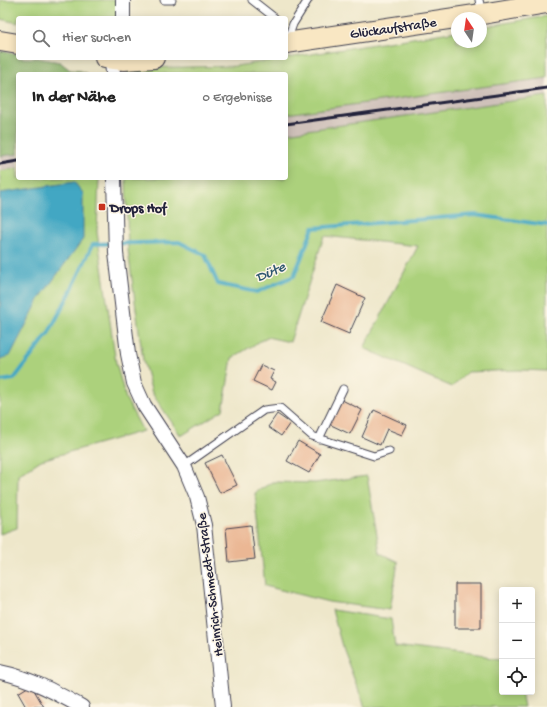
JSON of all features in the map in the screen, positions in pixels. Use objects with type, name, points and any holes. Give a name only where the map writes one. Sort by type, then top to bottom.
[{"type":"main road","name":"Glückaufstraße","points":[[288,43],[481,7],[547,3]]},
{"type":"main road","points":[[0,41],[16,44]]},
{"type":"main road","points":[[115,62],[134,60]]},
{"type":"street","points":[[123,0],[123,16]]},
{"type":"street","name":"Heinrich-Schmedt-Straße","points":[[114,180],[116,253],[128,354],[134,383],[144,405],[184,466],[198,498],[204,525],[223,707]]},
{"type":"street","points":[[0,672],[16,675],[43,686],[82,707]]},
{"type":"lane","points":[[164,0],[172,0]]},
{"type":"lane","points":[[252,0],[272,16]]},
{"type":"lane","points":[[288,38],[293,24],[308,0]]},
{"type":"lane","points":[[288,23],[293,24]]},
{"type":"lane","points":[[319,439],[343,389]]},
{"type":"lane","points":[[184,466],[264,410],[280,408],[312,436],[319,439],[374,456],[389,451]]},
{"type":"shaded area","points":[[547,78],[547,96],[288,133],[288,114]]},
{"type":"shaded area","points":[[16,154],[16,168],[0,171],[0,156]]},
{"type":"green space","points":[[0,0],[118,0],[119,16],[16,16],[16,23],[0,19]]},
{"type":"green space","points":[[547,16],[547,78],[288,114],[288,72],[128,72],[134,68],[236,66],[274,60],[288,60],[288,58],[451,32],[451,48],[487,48],[487,26]]},
{"type":"green space","points":[[0,51],[16,54],[16,60],[49,60],[60,62],[70,70],[83,72],[16,72],[16,154],[0,156]]},
{"type":"green space","points":[[547,96],[547,371],[520,370],[467,372],[452,387],[364,348],[418,246],[324,236],[290,342],[267,337],[232,358],[223,410],[181,436],[152,393],[143,360],[128,250],[126,180],[288,180],[288,133]]},
{"type":"green space","points":[[16,168],[16,180],[99,180],[97,232],[116,363],[126,399],[143,431],[41,460],[18,475],[17,528],[0,534],[1,522],[0,171]]},
{"type":"green space","points":[[367,476],[380,553],[398,562],[390,610],[329,602],[265,586],[255,493],[272,482],[315,483]]},
{"type":"green space","points":[[332,610],[391,619],[395,646],[499,659],[499,695],[522,695],[524,707],[365,707],[343,650]]},
{"type":"water","points":[[74,182],[83,193],[83,239],[40,298],[10,356],[0,359],[0,193]]},
{"type":"building","points":[[337,285],[365,298],[349,334],[321,322]]},
{"type":"building","points":[[261,365],[274,371],[270,379],[276,382],[272,390],[253,381]]},
{"type":"building","points":[[342,400],[362,410],[350,434],[329,424]]},
{"type":"building","points":[[374,410],[407,425],[402,435],[387,429],[380,445],[362,437]]},
{"type":"building","points":[[277,414],[290,423],[281,436],[268,427]]},
{"type":"building","points":[[298,441],[320,454],[309,473],[287,461]]},
{"type":"building","points":[[222,455],[237,485],[220,493],[205,463]]},
{"type":"building","points":[[251,525],[255,559],[229,562],[226,528]]},
{"type":"building","points":[[455,584],[481,584],[481,628],[455,628]]},
{"type":"building","points":[[31,685],[44,707],[26,707],[18,693]]},
{"type":"waterway","name":"Düte","points":[[0,381],[14,379],[48,334],[70,293],[93,244],[179,242],[205,255],[218,284],[257,292],[294,276],[313,228],[475,215],[547,225]]},
{"type":"railway","points":[[288,124],[547,88]]},
{"type":"railway","points":[[0,164],[16,161]]},
{"type":"place","name":"Drops Hof","points":[[102,207]]}]
